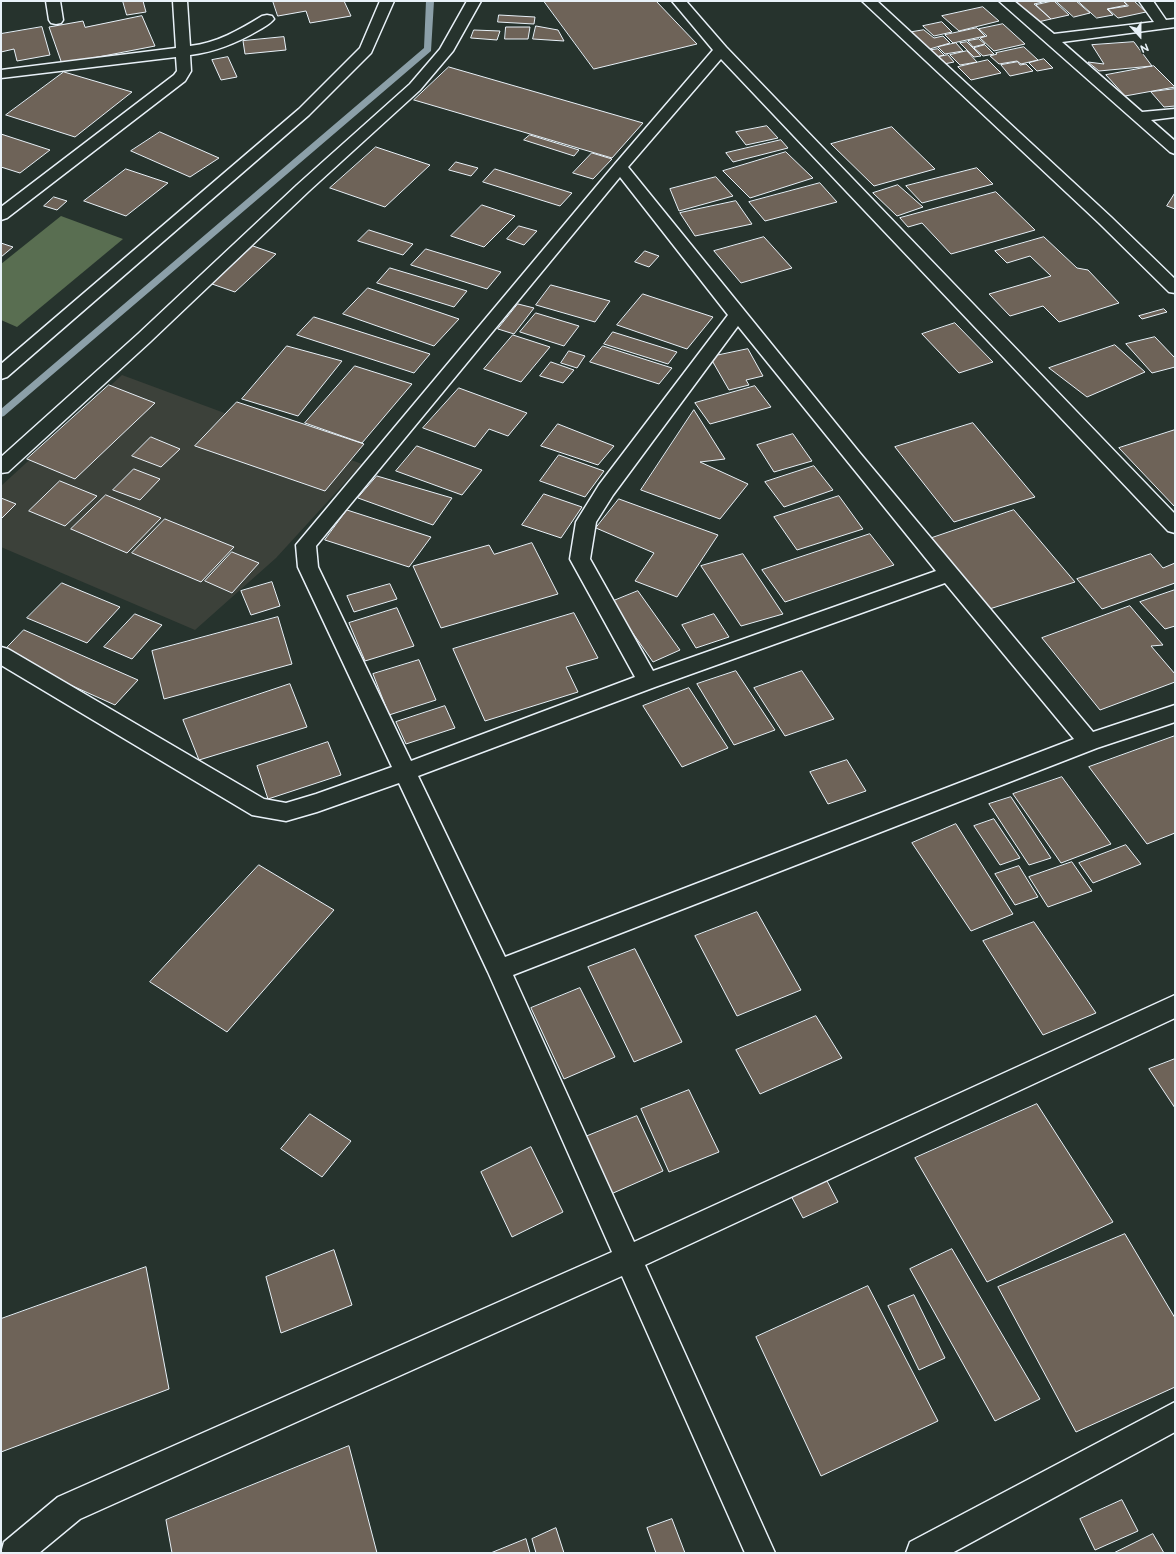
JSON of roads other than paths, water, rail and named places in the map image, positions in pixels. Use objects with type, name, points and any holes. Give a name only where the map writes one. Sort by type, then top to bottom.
[{"type":"street","points":[[53,1],[56,20]]},
{"type":"street","points":[[1,215],[180,78],[184,71],[180,1]]},
{"type":"street","points":[[1,373],[304,112],[366,50],[387,1]]},
{"type":"street","points":[[1,467],[144,338],[303,188],[415,88],[446,51],[474,1]]},
{"type":"street","points":[[679,1],[721,50],[1175,526]]},
{"type":"street","points":[[870,1],[1105,220],[1175,288]]},
{"type":"street","points":[[1006,1],[1175,149]]},
{"type":"street","points":[[1146,1],[1169,24]]},
{"type":"street","points":[[1,74],[203,49],[219,45],[238,37],[267,19]]},
{"type":"street","points":[[1051,39],[1169,24]]},
{"type":"street","points":[[721,50],[620,167],[306,545],[308,567],[499,970],[760,1553]]},
{"type":"street","points":[[1139,117],[1175,113]]},
{"type":"street","points":[[620,167],[737,315],[949,574],[1090,742]]},
{"type":"street","points":[[648,681],[580,559],[586,522],[606,490],[737,315]]},
{"type":"street","points":[[1,655],[260,808],[286,812],[405,772],[648,681],[949,574]]},
{"type":"street","points":[[499,970],[1090,742],[1175,713]]},
{"type":"street","points":[[15,1553],[68,1508],[628,1259],[1175,1006]]},
{"type":"street","points":[[921,1553],[1175,1416]]},
{"type":"waterway","points":[[1,414],[428,49],[430,1]]}]
